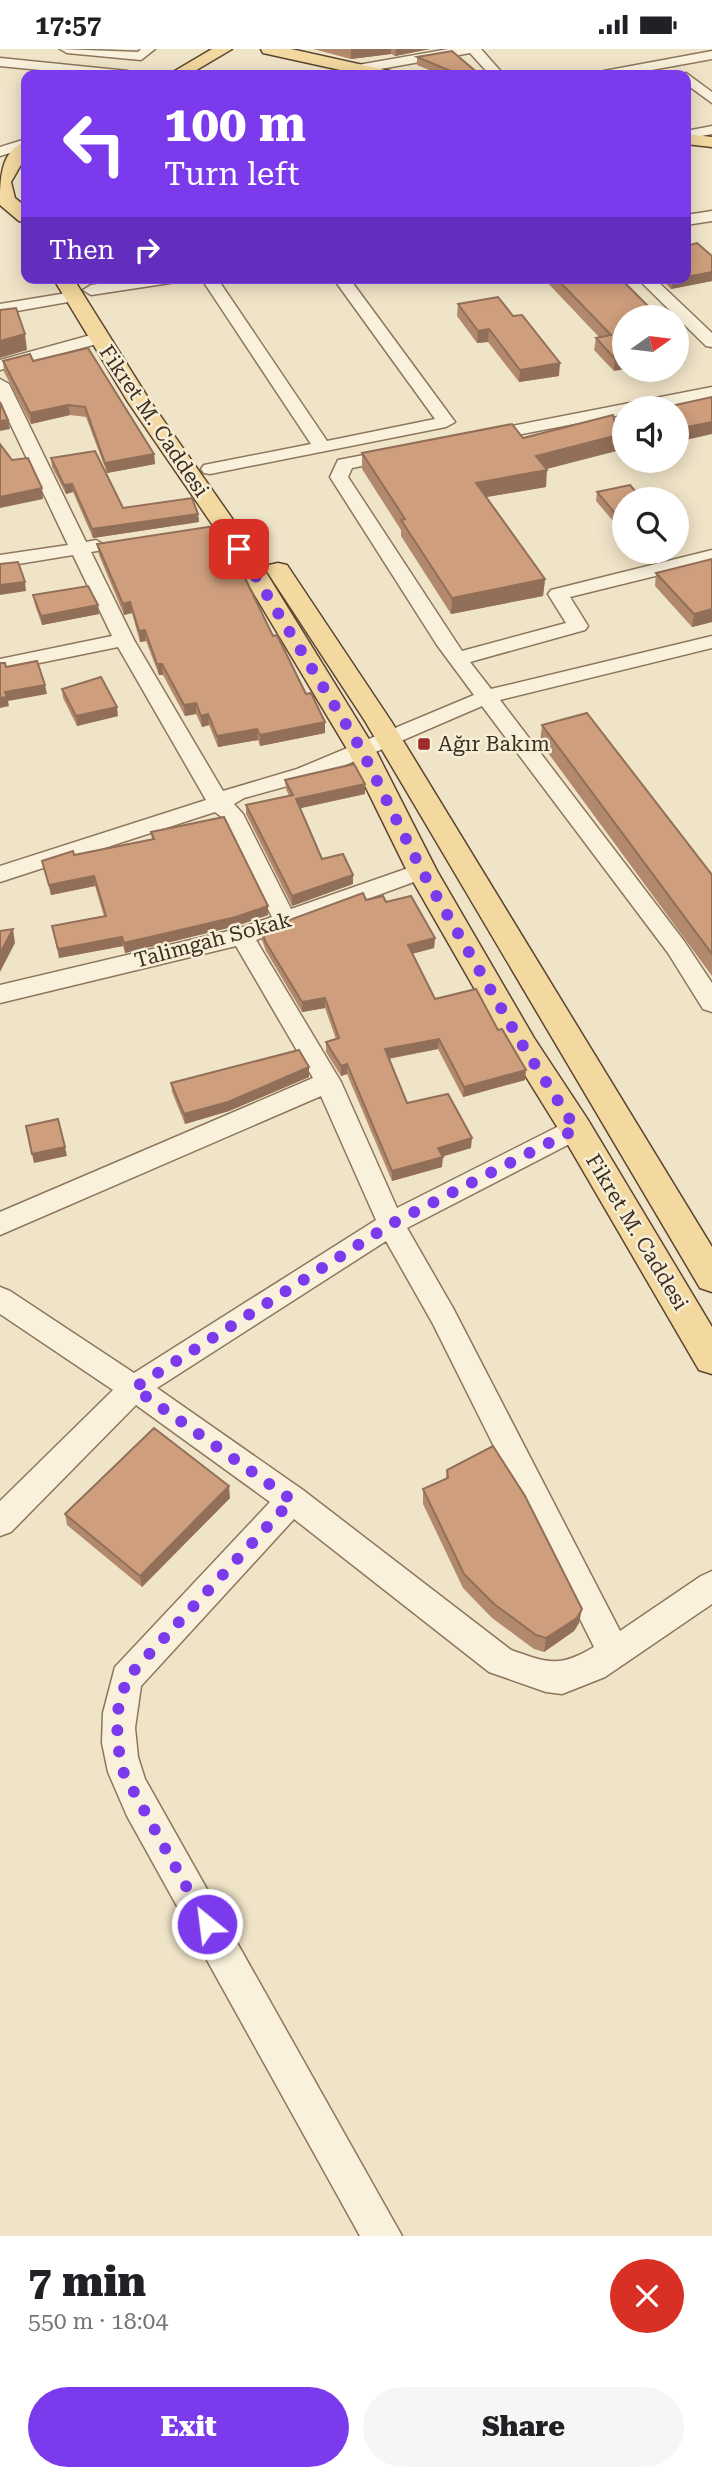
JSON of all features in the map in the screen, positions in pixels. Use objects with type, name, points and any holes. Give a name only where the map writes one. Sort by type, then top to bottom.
[{"type":"main road","points":[[185,70],[224,49]]},
{"type":"main road","points":[[269,49],[362,70]]},
{"type":"main road","points":[[691,138],[712,142]]},
{"type":"main road","points":[[2,191],[16,156],[21,150]]},
{"type":"main road","points":[[2,191],[21,182]]},
{"type":"main road","points":[[2,191],[21,196]]},
{"type":"main road","points":[[2,191],[21,212]]},
{"type":"main road","points":[[78,286],[210,469],[388,738],[712,1278]]},
{"type":"main road","name":"Fikret M. Caddesi","points":[[78,286],[98,338],[213,529],[361,749],[422,871],[523,1046],[576,1129],[712,1359]]},
{"type":"street","points":[[67,49],[141,56],[148,49]]},
{"type":"street","points":[[358,69],[472,49],[492,70]]},
{"type":"street","points":[[649,49],[678,70]]},
{"type":"street","points":[[631,70],[712,55]]},
{"type":"street","points":[[0,62],[79,70]]},
{"type":"street","points":[[691,81],[712,99]]},
{"type":"street","points":[[691,136],[712,130]]},
{"type":"street","points":[[0,152],[21,146]]},
{"type":"street","points":[[691,220],[712,216]]},
{"type":"street","points":[[0,309],[78,286],[101,284]]},
{"type":"street","points":[[213,284],[322,447]]},
{"type":"street","points":[[210,469],[446,422],[345,284]]},
{"type":"street","points":[[651,284],[712,342]]},
{"type":"street","points":[[0,365],[98,338]]},
{"type":"street","points":[[0,384],[124,640],[219,803],[232,814],[286,922]]},
{"type":"street","points":[[689,397],[712,392]]},
{"type":"street","points":[[464,440],[612,412]]},
{"type":"street","points":[[411,451],[344,464],[339,477],[458,659],[676,947],[712,1003]]},
{"type":"street","points":[[0,561],[120,542]]},
{"type":"street","points":[[458,659],[578,626],[558,594],[712,556]]},
{"type":"street","points":[[0,665],[124,640]]},
{"type":"street","points":[[0,874],[219,803],[236,793],[305,774],[486,697],[712,642]]},
{"type":"street","name":"Talimgah Sokak","points":[[0,994],[242,936],[422,871]]},
{"type":"street","points":[[242,936],[328,1082],[391,1224],[443,1316],[614,1653]]},
{"type":"street","points":[[0,1224],[328,1082]]},
{"type":"street","points":[[0,1522],[134,1388],[391,1224],[576,1129]]},
{"type":"street","points":[[0,1299],[134,1388],[292,1500],[500,1661],[540,1676],[565,1678],[614,1653],[712,1585]]},
{"type":"street","points":[[292,1500],[127,1678],[118,1710],[117,1742],[124,1774],[139,1804],[383,2236]]},
{"type":"building","points":[[452,51],[474,70],[448,70],[417,57]]},
{"type":"building","points":[[697,243],[712,256],[712,272],[691,276],[691,245]]},
{"type":"building","points":[[562,284],[626,284],[647,305],[612,305],[612,356],[596,338],[611,335]]},
{"type":"building","points":[[498,297],[513,316],[522,315],[560,363],[520,370],[489,329],[478,331],[458,304]]},
{"type":"building","points":[[16,308],[25,334],[0,341],[0,310]]},
{"type":"building","points":[[88,348],[154,454],[105,463],[85,407],[68,405],[30,413],[3,361],[30,354],[33,361]]},
{"type":"building","points":[[712,397],[712,422],[689,427],[689,402]]},
{"type":"building","points":[[0,402],[8,420],[0,421]]},
{"type":"building","points":[[612,415],[612,437],[536,456],[547,470],[476,483],[545,579],[452,598],[401,520],[405,519],[362,453],[512,424],[523,438]]},
{"type":"building","points":[[0,444],[12,460],[28,458],[42,488],[0,497]]},
{"type":"building","points":[[95,451],[123,508],[192,498],[198,514],[92,529],[72,484],[64,485],[51,458]]},
{"type":"building","points":[[612,489],[612,510],[597,492]]},
{"type":"building","points":[[214,526],[240,577],[244,576],[273,636],[277,635],[306,694],[311,693],[325,722],[260,735],[257,729],[217,736],[208,714],[201,716],[196,703],[184,705],[162,664],[157,664],[145,630],[139,631],[130,602],[123,604],[97,544]]},
{"type":"building","points":[[712,559],[712,609],[694,614],[656,573]]},
{"type":"building","points":[[18,562],[25,582],[0,585],[0,564]]},
{"type":"building","points":[[88,586],[98,605],[41,616],[33,595]]},
{"type":"building","points":[[37,661],[45,685],[5,692],[7,697],[0,698],[0,663],[5,663],[6,667]]},
{"type":"building","points":[[101,677],[117,707],[76,716],[62,689]]},
{"type":"building","points":[[587,713],[712,875],[712,954],[542,725]]},
{"type":"building","points":[[354,764],[365,784],[296,799],[322,859],[343,854],[353,875],[292,896],[246,805],[293,795],[285,780]]},
{"type":"building","points":[[224,817],[268,906],[236,917],[124,943],[122,937],[58,949],[52,926],[106,916],[94,876],[49,885],[42,861],[73,851],[74,855],[154,839],[151,832]]},
{"type":"building","points":[[363,893],[366,900],[383,896],[386,902],[411,896],[435,938],[408,945],[435,999],[476,989],[498,1030],[502,1029],[526,1070],[464,1087],[439,1039],[385,1049],[407,1103],[448,1094],[472,1138],[438,1148],[443,1157],[392,1171],[347,1064],[341,1066],[326,1042],[339,1038],[325,998],[302,1002],[265,941],[262,930]]},
{"type":"building","points":[[13,929],[0,953],[0,931]]},
{"type":"building","points":[[299,1050],[309,1067],[228,1102],[184,1114],[171,1083]]},
{"type":"building","points":[[58,1119],[65,1147],[32,1154],[26,1126]]},
{"type":"building","points":[[154,1428],[229,1486],[140,1576],[65,1514]]},
{"type":"building","points":[[493,1446],[525,1496],[582,1609],[577,1618],[546,1638],[536,1635],[494,1604],[464,1574],[423,1489],[448,1478],[447,1470]]},
{"type":"place","name":"Ağır Bakım","points":[[424,744]]},
{"type":"route","points":[[207,1924],[124,1774],[117,1742],[118,1710],[127,1678],[292,1500],[134,1388],[391,1224],[576,1129],[523,1046],[422,871],[361,749],[239,549]]}]
